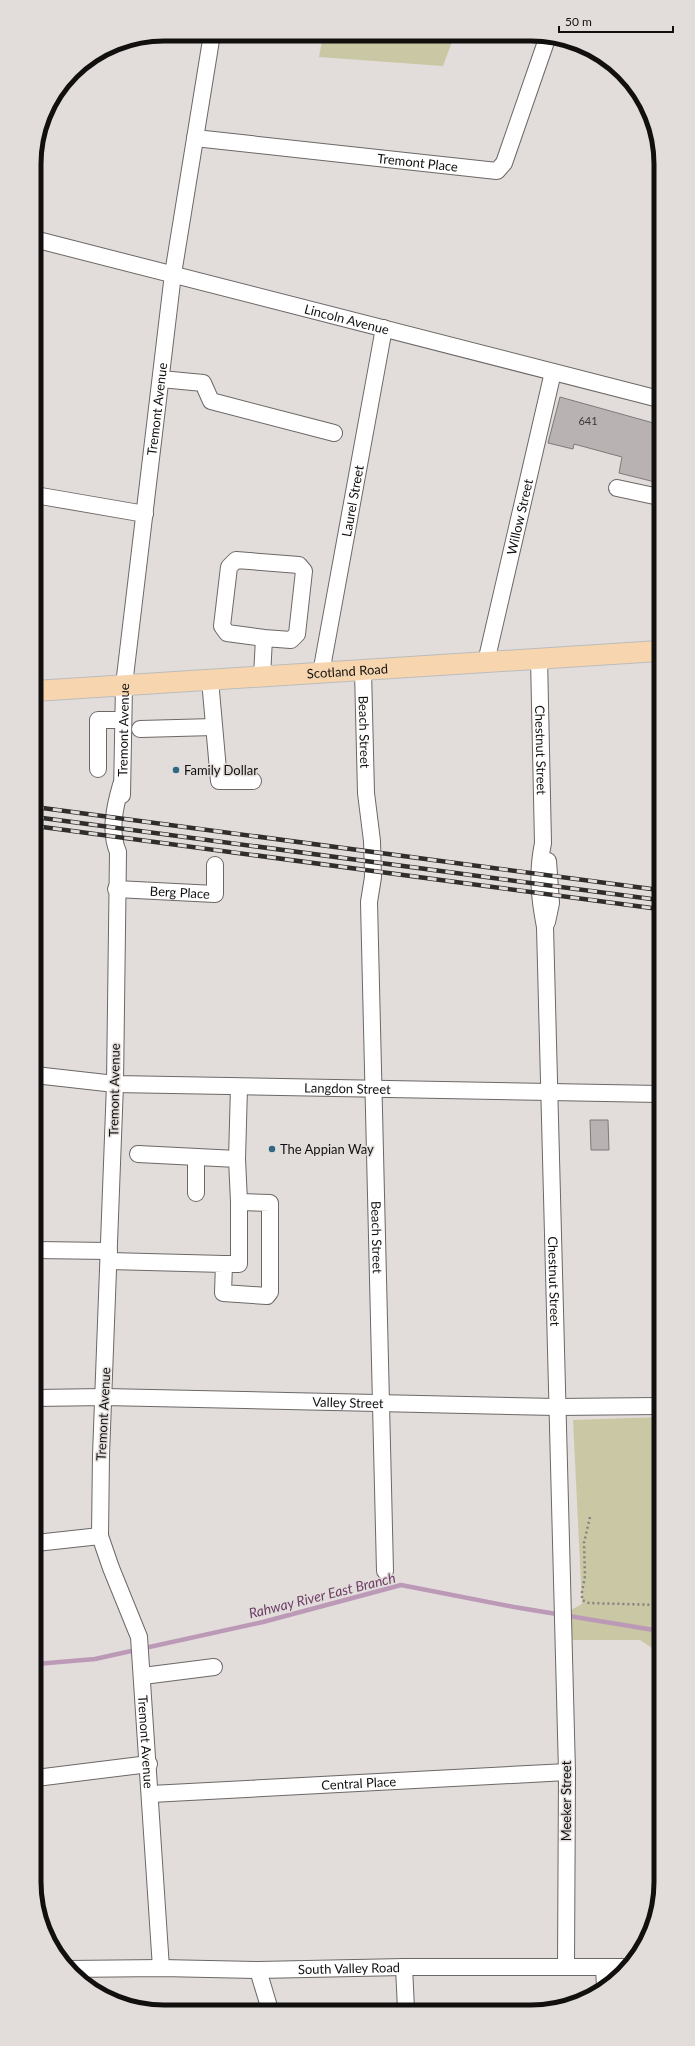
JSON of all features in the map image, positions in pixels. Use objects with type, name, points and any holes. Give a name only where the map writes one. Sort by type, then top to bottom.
[{"type":"main road","name":"Scotland Road","points":[[41,691],[654,651]]},
{"type":"street","name":"Tremont Avenue","points":[[162,1968],[143,1676],[139,1637],[111,1568],[100,1536],[101,1455],[115,1084],[116,889],[118,852],[114,844],[114,811],[120,785],[124,685],[173,274],[211,41]]},
{"type":"street","name":"Tremont Place","points":[[195,138],[497,171],[504,163],[546,42]]},
{"type":"street","name":"Lincoln Avenue","points":[[41,241],[654,398]]},
{"type":"street","name":"Laurel Street","points":[[321,673],[384,328]]},
{"type":"street","name":"Willow Street","points":[[486,662],[553,372]]},
{"type":"street","points":[[161,378],[203,383],[211,401],[334,433]]},
{"type":"street","points":[[616,488],[654,496]]},
{"type":"street","points":[[41,496],[145,514]]},
{"type":"street","points":[[236,560],[299,566],[304,571],[297,634],[291,640],[264,638],[227,633],[222,626],[229,567],[236,560]]},
{"type":"street","points":[[262,677],[264,638]]},
{"type":"street","name":"Chestnut Street","points":[[539,658],[543,842],[539,867],[540,901],[545,927],[556,1407],[563,1634]]},
{"type":"street","name":"Beach Street","points":[[363,671],[366,793],[362,842],[362,877],[369,902],[372,1089],[385,1571]]},
{"type":"street","points":[[210,680],[219,781],[253,781]]},
{"type":"street","points":[[98,770],[98,720],[123,720]]},
{"type":"street","points":[[140,729],[214,727]]},
{"type":"street","name":"Berg Place","points":[[116,889],[215,894],[215,866]]},
{"type":"street","name":"Langdon Street","points":[[41,1076],[115,1084],[654,1094]]},
{"type":"street","points":[[41,1250],[239,1264],[237,1159],[239,1086]]},
{"type":"street","points":[[138,1154],[237,1159]]},
{"type":"street","points":[[196,1157],[196,1193]]},
{"type":"street","points":[[224,1264],[223,1293],[267,1296],[270,1292],[270,1204],[239,1202]]},
{"type":"street","name":"Valley Street","points":[[41,1398],[104,1396],[556,1407],[654,1406]]},
{"type":"street","points":[[41,1542],[100,1536]]},
{"type":"street","name":"Meeker Street","points":[[563,1634],[566,1772],[566,1967]]},
{"type":"street","points":[[143,1676],[214,1668]]},
{"type":"street","points":[[41,1777],[149,1764]]},
{"type":"street","name":"Central Place","points":[[151,1794],[566,1772]]},
{"type":"street","points":[[404,1967],[406,2005]]},
{"type":"street","name":"South Valley Road","points":[[77,1969],[162,1968],[258,1970],[404,1967],[620,1967]]},
{"type":"street","points":[[604,1967],[605,1980]]},
{"type":"street","points":[[258,1970],[268,2005]]},
{"type":"path","points":[[590,1517],[584,1543],[585,1576],[582,1600],[589,1603],[654,1605]]},
{"type":"shaded area","points":[[322,41],[452,41],[443,66],[319,57]]},
{"type":"shaded area","points":[[654,1417],[654,1649],[640,1640],[568,1640],[569,1611],[582,1604],[573,1420]]},
{"type":"building","points":[[560,397],[654,423],[654,482],[619,473],[622,457],[574,444],[573,449],[548,443]]},
{"type":"building","points":[[590,1120],[608,1120],[609,1150],[591,1150]]},
{"type":"waterway","name":"Rahway River East Branch","points":[[41,1664],[95,1659],[263,1622],[401,1585],[514,1607],[654,1630]]},
{"type":"railway","points":[[41,808],[654,889]]},
{"type":"railway","points":[[41,818],[654,899]]},
{"type":"railway","points":[[41,827],[654,908]]},
{"type":"place","name":"Family Dollar","points":[[176,770]]},
{"type":"place","name":"The Appian Way","points":[[272,1149]]}]
